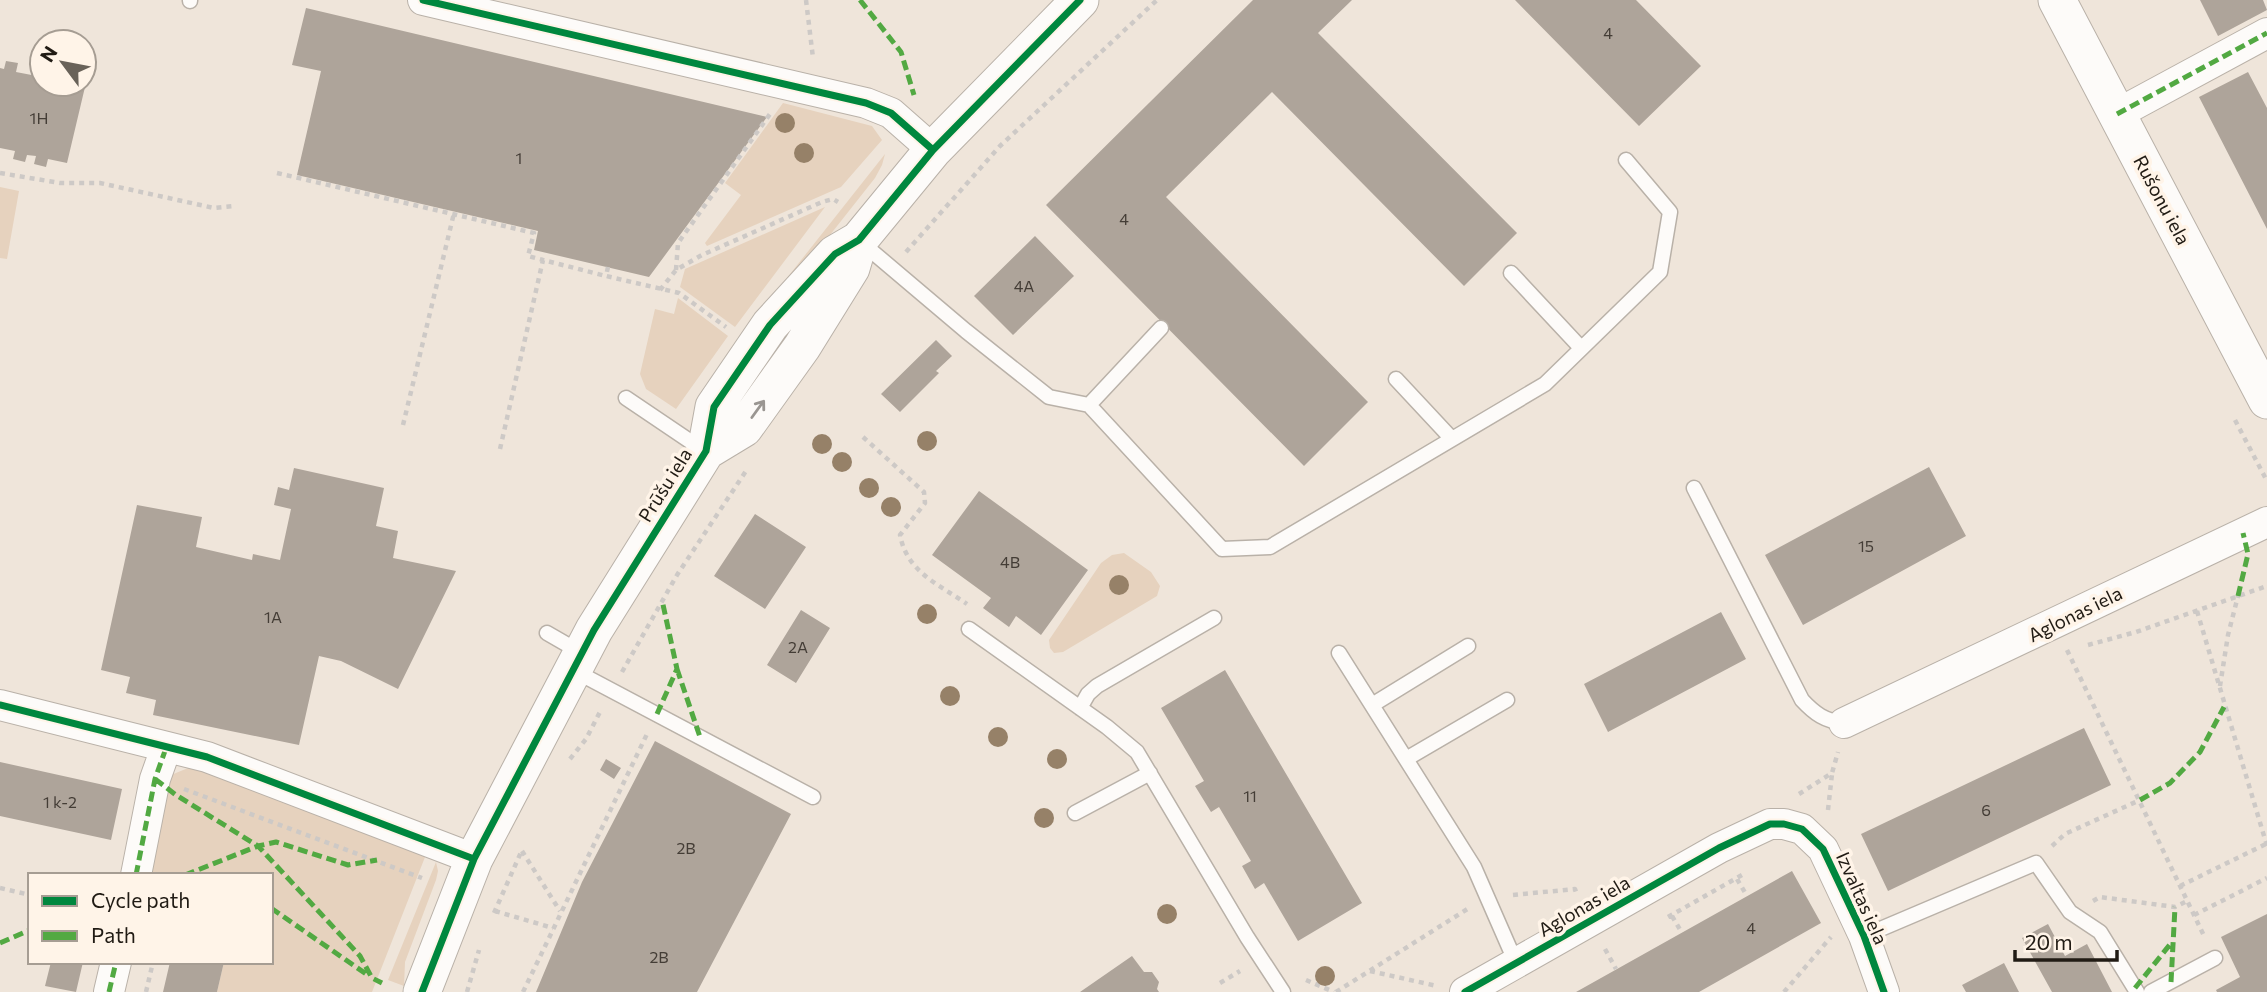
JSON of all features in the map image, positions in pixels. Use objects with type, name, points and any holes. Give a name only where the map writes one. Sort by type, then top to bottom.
[{"type":"street","points":[[423,0],[866,103],[891,113],[933,150]]},
{"type":"street","name":"Prūšu iela","points":[[422,992],[474,859],[577,662],[706,451],[744,428],[802,347],[851,268],[859,240],[933,150],[1080,0]]},
{"type":"street","name":"Rušonu iela","points":[[2057,0],[2267,400]]},
{"type":"street","points":[[2117,114],[2267,33]]},
{"type":"street","name":"Aglonas iela","points":[[1841,737],[2267,522]]},
{"type":"street","points":[[0,705],[207,757],[474,859]]},
{"type":"street","points":[[136,873],[155,779],[166,748]]},
{"type":"street","name":"Aglonas iela","points":[[1452,989],[1516,963],[1719,848],[1770,824]]},
{"type":"street","name":"Izvaltas iela","points":[[1770,824],[1802,828],[1818,842],[1831,864],[1851,932],[1884,992]]},
{"type":"street","points":[[109,992],[116,964]]},
{"type":"lane","points":[[859,240],[1049,397],[1089,405],[1222,549],[1270,547],[1545,384],[1660,272],[1670,212],[1626,160]]},
{"type":"lane","points":[[1511,273],[1581,348]]},
{"type":"lane","points":[[1089,405],[1161,328]]},
{"type":"lane","points":[[1396,379],[1452,439]]},
{"type":"lane","points":[[626,397],[706,451]]},
{"type":"lane","points":[[1694,488],[1802,700],[1841,737]]},
{"type":"lane","points":[[1080,708],[1088,694],[1097,686],[1214,618]]},
{"type":"lane","points":[[970,629],[1130,745],[1150,773],[1247,937],[1283,992]]},
{"type":"lane","points":[[547,633],[612,690],[813,797]]},
{"type":"lane","points":[[1372,705],[1468,646]]},
{"type":"lane","points":[[1339,653],[1474,867],[1516,963]]},
{"type":"lane","points":[[1406,759],[1507,700]]},
{"type":"lane","points":[[1075,813],[1150,773]]},
{"type":"lane","points":[[1851,932],[2036,863],[2070,912],[2100,932],[2137,992]]},
{"type":"lane","points":[[2151,992],[2215,958]]},
{"type":"path","points":[[676,270],[678,243],[777,102],[814,70],[806,0]]},
{"type":"path","points":[[893,267],[1000,146],[1157,0]]},
{"type":"path","points":[[0,173],[60,183],[100,183],[214,208],[234,206]]},
{"type":"path","points":[[276,173],[534,233],[528,256],[679,293],[727,328]]},
{"type":"path","points":[[660,290],[676,270],[702,256],[822,202],[833,199],[838,202]]},
{"type":"path","points":[[403,425],[453,213]]},
{"type":"path","points":[[500,449],[543,260]]},
{"type":"path","points":[[606,276],[608,267]]},
{"type":"path","points":[[863,437],[924,492],[925,503],[900,534],[903,549],[913,566],[976,611]]},
{"type":"path","points":[[566,766],[586,739],[677,575],[753,460]]},
{"type":"path","points":[[2086,645],[2136,632],[2267,586]]},
{"type":"path","points":[[2220,691],[2228,635],[2238,596]]},
{"type":"path","points":[[2180,886],[2267,844],[2197,611]]},
{"type":"path","points":[[2054,651],[2074,649]]},
{"type":"path","points":[[2067,650],[2215,958]]},
{"type":"path","points":[[523,992],[657,714]]},
{"type":"path","points":[[1770,824],[1779,806],[1832,773],[1841,737]]},
{"type":"path","points":[[155,779],[422,878]]},
{"type":"path","points":[[2036,863],[2064,834],[2140,800]]},
{"type":"path","points":[[490,924],[527,839]]},
{"type":"path","points":[[522,850],[561,912]]},
{"type":"path","points":[[2194,915],[2267,878]]},
{"type":"path","points":[[0,888],[28,895]]},
{"type":"path","points":[[1336,992],[1487,897],[1575,889],[1589,922]]},
{"type":"path","points":[[2070,912],[2101,897],[2175,907],[2187,901]]},
{"type":"path","points":[[495,911],[553,928]]},
{"type":"path","points":[[1784,992],[1851,932]]},
{"type":"path","points":[[467,992],[480,950]]},
{"type":"path","points":[[146,992],[153,964]]},
{"type":"path","points":[[1369,971],[1452,989]]},
{"type":"shaded area","points":[[783,103],[872,126],[882,140],[841,187],[707,246],[705,243],[741,195],[725,183]]},
{"type":"shaded area","points":[[885,154],[875,178],[751,335],[749,326]]},
{"type":"shaded area","points":[[0,187],[19,191],[7,259],[0,258]]},
{"type":"shaded area","points":[[825,207],[735,327],[680,287],[685,269]]},
{"type":"shaded area","points":[[678,298],[728,336],[676,409],[646,389],[640,374],[655,309],[674,314]]},
{"type":"shaded area","points":[[1124,553],[1151,572],[1160,586],[1157,596],[1063,652],[1054,653],[1049,640],[1101,563],[1112,555]]},
{"type":"shaded area","points":[[193,766],[427,852],[372,992],[217,992],[224,964],[273,964],[273,873],[148,873],[171,775]]},
{"type":"shaded area","points":[[436,862],[436,880],[405,962],[404,986],[388,980]]},
{"type":"building","points":[[1253,0],[1352,0],[1318,33],[1517,233],[1464,286],[1272,92],[1166,197],[1368,402],[1304,466],[1046,205]]},
{"type":"building","points":[[1515,0],[1636,0],[1701,66],[1639,126]]},
{"type":"building","points":[[2200,0],[2263,0],[2267,10],[2218,36]]},
{"type":"building","points":[[306,8],[767,117],[649,277],[534,250],[538,231],[297,175],[321,71],[292,65]]},
{"type":"building","points":[[6,61],[18,63],[16,72],[28,74],[28,98],[82,98],[67,163],[48,159],[46,167],[34,164],[36,156],[27,155],[25,162],[13,159],[15,151],[0,148],[0,68],[4,69]]},
{"type":"building","points":[[2248,72],[2267,108],[2267,229],[2199,97]]},
{"type":"building","points":[[1035,236],[1074,276],[1013,335],[974,296]]},
{"type":"building","points":[[936,340],[952,356],[900,412],[881,394]]},
{"type":"building","points":[[1929,467],[1966,536],[1803,625],[1765,555]]},
{"type":"building","points":[[294,468],[384,488],[376,526],[398,531],[393,558],[456,571],[398,689],[341,661],[319,656],[299,745],[153,715],[156,700],[126,693],[130,677],[101,670],[137,505],[202,517],[196,547],[252,560],[253,554],[280,560],[291,509],[274,505],[278,487],[289,490]]},
{"type":"building","points":[[979,491],[1088,570],[1041,635],[1016,616],[1009,627],[983,608],[991,598],[932,555]]},
{"type":"building","points":[[755,514],[806,547],[765,609],[714,576]]},
{"type":"building","points":[[801,610],[830,628],[796,683],[767,665]]},
{"type":"building","points":[[1721,612],[1746,659],[1608,732],[1584,684]]},
{"type":"building","points":[[1225,670],[1362,903],[1298,941],[1264,883],[1255,889],[1242,866],[1251,861],[1219,807],[1211,812],[1195,786],[1204,781],[1161,708]]},
{"type":"building","points":[[2084,728],[2111,785],[1888,891],[1861,834]]},
{"type":"building","points":[[655,741],[791,814],[697,992],[536,992],[582,882]]},
{"type":"building","points":[[606,759],[621,768],[614,779],[600,770]]},
{"type":"building","points":[[0,762],[122,789],[111,840],[0,816]]},
{"type":"building","points":[[1792,871],[1821,923],[1699,992],[1576,992]]},
{"type":"building","points":[[2267,914],[2267,992],[2217,992],[2216,990],[2240,977],[2221,937]]},
{"type":"building","points":[[2048,924],[2065,956],[2087,944],[2112,992],[2052,992],[2022,938]]},
{"type":"building","points":[[1132,956],[1144,972],[1152,972],[1159,982],[1159,992],[1080,992]]},
{"type":"building","points":[[2004,963],[2019,992],[1966,992],[1962,985]]},
{"type":"building","points":[[50,964],[83,964],[76,992],[45,986]]},
{"type":"building","points":[[170,964],[224,964],[217,992],[163,992]]},
{"type":"marked path","points":[[860,0],[901,52],[914,95]]},
{"type":"marked path","points":[[2117,114],[2267,33]]},
{"type":"marked path","points":[[2238,596],[2248,554],[2243,533]]},
{"type":"marked path","points":[[657,714],[677,669],[662,600]]},
{"type":"marked path","points":[[677,669],[700,737]]},
{"type":"marked path","points":[[2140,800],[2170,783],[2200,752],[2224,707]]},
{"type":"marked path","points":[[136,873],[155,779],[166,748]]},
{"type":"marked path","points":[[155,779],[258,846],[360,956],[372,978],[382,983]]},
{"type":"marked path","points":[[190,873],[258,846],[276,842],[348,865],[377,860]]},
{"type":"marked path","points":[[2171,982],[2175,907]]},
{"type":"marked path","points":[[273,909],[369,976]]},
{"type":"marked path","points":[[0,943],[28,931]]},
{"type":"marked path","points":[[2135,988],[2172,942]]},
{"type":"marked path","points":[[109,992],[116,964]]},
{"type":"cycle path","points":[[423,0],[866,103],[891,113],[933,150]]},
{"type":"cycle path","points":[[422,992],[474,859],[594,630],[706,451],[714,407],[770,325],[835,254],[859,240],[933,150],[1080,0]]},
{"type":"cycle path","points":[[0,705],[207,757],[474,859]]},
{"type":"cycle path","points":[[1465,992],[1719,848],[1770,824],[1784,824],[1802,829],[1823,849],[1864,936],[1884,992]]}]
